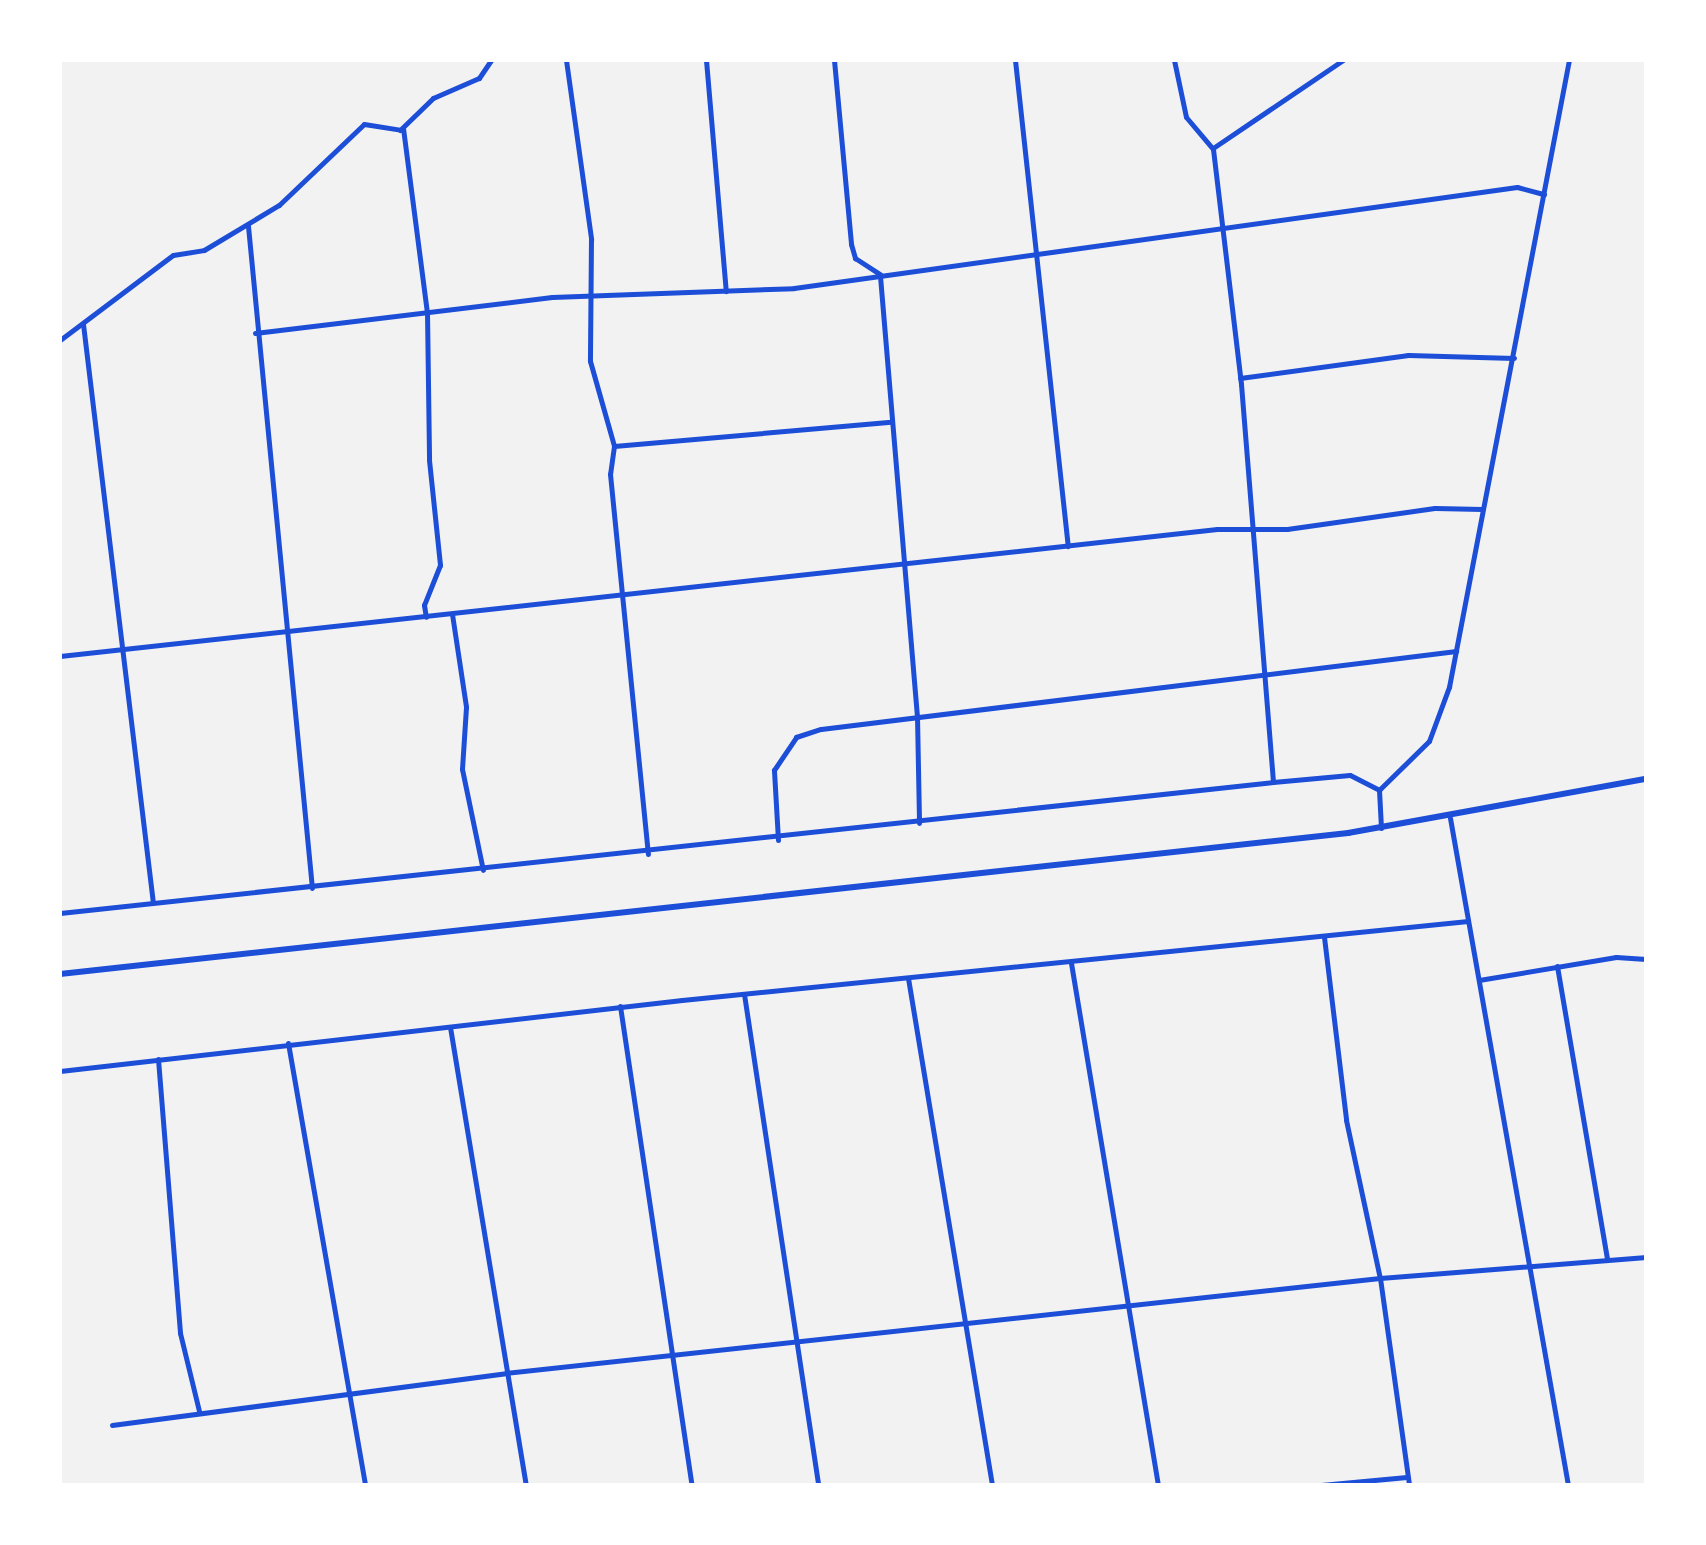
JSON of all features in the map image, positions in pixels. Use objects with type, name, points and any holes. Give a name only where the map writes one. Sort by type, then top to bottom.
[{"type":"main road","points":[[60,974],[1381,828],[1646,779]]},
{"type":"street","points":[[60,340],[174,255],[204,250],[248,226],[364,124],[403,127],[433,98],[479,78],[490,60]]},
{"type":"street","points":[[566,60],[591,239],[590,361],[614,446],[610,474],[648,854]]},
{"type":"street","points":[[706,60],[726,290]]},
{"type":"street","points":[[834,60],[851,244],[855,258],[881,276]]},
{"type":"street","points":[[1015,60],[1068,546]]},
{"type":"street","points":[[1174,60],[1186,118],[1213,149],[1240,378],[1272,782]]},
{"type":"street","points":[[1381,828],[1379,790],[1429,741],[1456,651],[1569,60]]},
{"type":"street","points":[[1213,149],[1339,61]]},
{"type":"street","points":[[403,127],[427,312],[429,460],[440,566],[424,606],[426,617]]},
{"type":"street","points":[[255,333],[552,297],[588,301],[881,276],[1518,187],[1544,194]]},
{"type":"street","points":[[248,226],[255,333],[312,888]]},
{"type":"street","points":[[881,276],[916,716],[919,824]]},
{"type":"street","points":[[83,324],[153,904]]},
{"type":"street","points":[[1240,378],[1419,354],[1514,358]]},
{"type":"street","points":[[614,446],[890,422]]},
{"type":"street","points":[[60,656],[1068,546],[1482,509]]},
{"type":"street","points":[[452,614],[466,707],[462,769],[483,870]]},
{"type":"street","points":[[778,840],[774,770],[796,737],[916,716],[1456,651]]},
{"type":"street","points":[[60,913],[778,840],[1272,782],[1350,776],[1379,790]]},
{"type":"street","points":[[1450,818],[1568,1485]]},
{"type":"street","points":[[60,1072],[620,1006],[1468,921]]},
{"type":"street","points":[[1321,1485],[1408,1481],[1380,1278],[1346,1120],[1324,937]]},
{"type":"street","points":[[1479,980],[1558,966],[1646,959]]},
{"type":"street","points":[[1071,962],[1158,1485]]},
{"type":"street","points":[[1558,966],[1607,1259]]},
{"type":"street","points":[[908,978],[992,1485]]},
{"type":"street","points":[[744,994],[818,1485]]},
{"type":"street","points":[[620,1006],[692,1485]]},
{"type":"street","points":[[450,1027],[526,1485]]},
{"type":"street","points":[[288,1043],[365,1485]]},
{"type":"street","points":[[158,1059],[180,1333],[199,1411]]},
{"type":"street","points":[[112,1425],[506,1373],[1380,1278],[1646,1257]]}]
